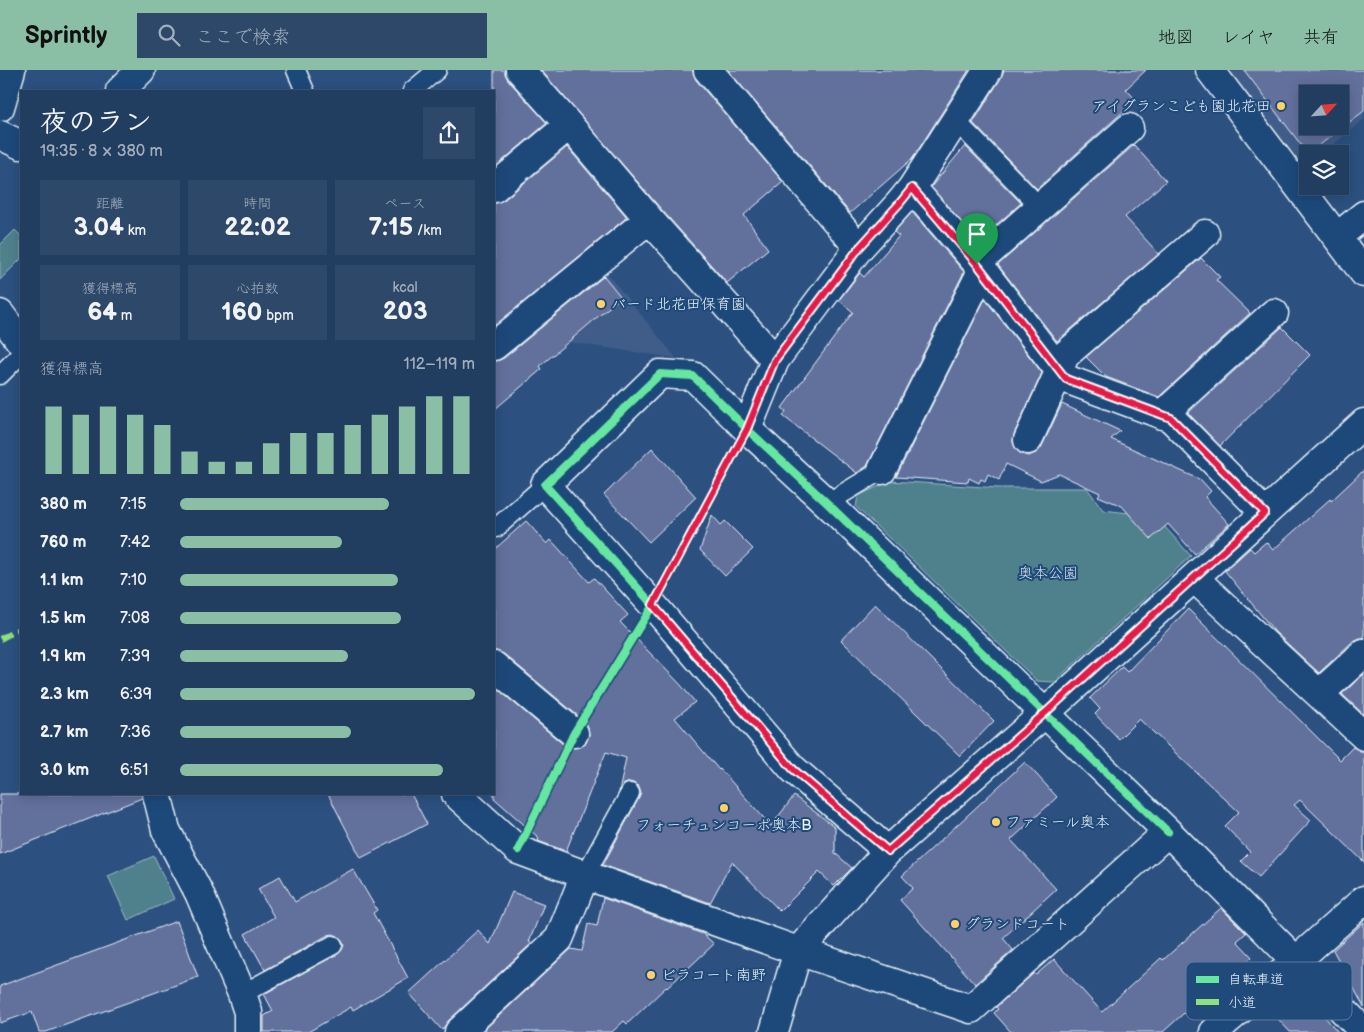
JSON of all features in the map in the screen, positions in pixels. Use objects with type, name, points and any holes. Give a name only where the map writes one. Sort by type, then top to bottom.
[{"type":"street","points":[[0,107],[11,70]]},
{"type":"street","points":[[121,90],[141,70]]},
{"type":"street","points":[[520,70],[649,219],[775,360]]},
{"type":"street","points":[[708,70],[859,248]]},
{"type":"street","points":[[747,429],[775,360],[859,248],[912,188],[988,70]]},
{"type":"street","points":[[1210,70],[1364,273]]},
{"type":"street","points":[[495,187],[569,125]]},
{"type":"street","points":[[882,470],[979,267],[1040,207],[1129,128]]},
{"type":"street","points":[[0,135],[20,145]]},
{"type":"street","points":[[912,188],[979,267],[1066,379],[1171,418],[1265,513]]},
{"type":"street","points":[[1337,237],[1364,215]]},
{"type":"street","points":[[495,345],[649,219]]},
{"type":"street","points":[[1028,440],[1060,370],[1064,356],[1205,234]]},
{"type":"street","points":[[1162,415],[1274,313]]},
{"type":"street","points":[[0,314],[20,341]]},
{"type":"street","points":[[888,851],[793,769],[653,605],[545,485],[660,374],[693,376],[1168,832],[1296,961],[1364,900]]},
{"type":"street","points":[[774,1032],[798,951],[888,851],[1045,713],[1364,423]]},
{"type":"street","points":[[1194,578],[1364,736]]},
{"type":"street","points":[[1319,694],[1364,654]]},
{"type":"street","points":[[495,667],[574,733]]},
{"type":"street","points":[[157,795],[166,830],[199,894],[242,994],[248,1012],[248,1032]]},
{"type":"street","points":[[457,795],[518,850],[798,951],[971,1009],[1168,832]]},
{"type":"street","points":[[459,1032],[560,939],[585,875]]},
{"type":"street","points":[[1352,1019],[1364,1032]]},
{"type":"street","points":[[1214,1032],[1228,1020]]},
{"type":"lane","points":[[296,70],[305,90]]},
{"type":"lane","points":[[413,90],[437,70]]},
{"type":"lane","points":[[955,120],[1040,207]]},
{"type":"lane","points":[[0,375],[20,355]]},
{"type":"lane","points":[[827,503],[882,470]]},
{"type":"lane","points":[[496,528],[545,485]]},
{"type":"lane","points":[[585,875],[630,793]]},
{"type":"lane","points":[[242,994],[333,945]]},
{"type":"path","points":[[518,850],[574,733],[653,605],[747,429]]},
{"type":"shaded area","name":"アイグランこども園北花田","points":[[1235,70],[1364,70],[1364,119],[1349,132],[1349,85],[1299,85],[1299,135],[1345,135],[1333,145],[1299,145],[1299,162],[1228,75]]},
{"type":"shaded area","name":"バード北花田保育園","points":[[606,272],[676,358],[532,337]]},
{"type":"green space","points":[[15,230],[20,235],[20,260],[0,280],[0,245]]},
{"type":"green space","name":"奥本公園","points":[[890,481],[999,488],[1087,488],[1103,510],[1155,516],[1191,556],[1054,682],[1037,681],[856,507],[858,496]]},
{"type":"green space","points":[[154,856],[174,899],[128,920],[108,876]]},
{"type":"building","points":[[494,70],[505,70],[508,80],[547,123],[495,167],[495,90]]},
{"type":"building","points":[[541,70],[693,70],[696,80],[783,182],[744,215],[768,249],[727,283]]},
{"type":"building","points":[[728,70],[969,70],[913,158],[850,213]]},
{"type":"building","points":[[1004,70],[1146,70],[1126,89],[1136,100],[1037,189],[973,123]]},
{"type":"building","points":[[1244,70],[1364,70],[1364,111],[1349,123],[1349,85],[1299,85],[1299,135],[1333,135],[1320,145],[1301,145]]},
{"type":"building","points":[[1134,145],[1166,181],[1125,217],[1159,254],[1057,341],[998,265]]},
{"type":"building","points":[[965,146],[1021,203],[978,241],[931,187]]},
{"type":"building","points":[[567,147],[626,216],[625,219],[495,325],[495,203],[504,200]]},
{"type":"building","points":[[912,212],[964,272],[867,466],[857,473],[783,416],[786,411],[782,408],[853,312],[839,300],[860,273],[864,277],[899,236],[894,232]]},
{"type":"building","points":[[1201,258],[1220,277],[1216,280],[1250,313],[1159,397],[1106,377],[1086,357]]},
{"type":"building","points":[[604,276],[621,297],[540,366],[542,369],[495,409],[495,361],[504,358]]},
{"type":"building","points":[[985,299],[1042,373],[1014,434],[1013,442],[1021,454],[1029,456],[1037,452],[1042,446],[1062,404],[1120,431],[1111,439],[1201,480],[1211,491],[1205,497],[1229,524],[1195,554],[1168,524],[1151,539],[1122,506],[1098,496],[1100,493],[1059,474],[1041,481],[1006,464],[999,480],[988,474],[985,481],[981,479],[979,483],[969,478],[968,482],[896,477]]},
{"type":"building","points":[[1282,327],[1310,355],[1220,446],[1188,413]]},
{"type":"building","points":[[652,448],[696,497],[649,542],[604,495]]},
{"type":"building","points":[[1364,470],[1364,638],[1353,641],[1319,673],[1275,632],[1225,571],[1250,548],[1254,552],[1266,542],[1273,550]]},
{"type":"building","points":[[712,515],[721,525],[725,521],[753,549],[725,576],[700,550]]},
{"type":"building","points":[[526,521],[547,544],[551,540],[589,582],[594,578],[628,615],[620,622],[695,702],[675,718],[719,770],[771,826],[794,796],[835,827],[835,853],[852,868],[834,886],[819,872],[780,911],[732,862],[710,903],[603,865],[641,793],[636,784],[630,782],[624,784],[619,792],[626,758],[606,752],[566,851],[538,841],[539,838],[494,798],[495,687],[564,745],[572,748],[580,747],[586,743],[589,735],[588,727],[584,721],[504,654],[495,651],[495,549]]},
{"type":"building","points":[[875,604],[994,721],[960,756],[841,640]]},
{"type":"building","points":[[1188,609],[1340,760],[1353,747],[1364,751],[1364,862],[1300,800],[1294,805],[1311,820],[1259,877],[1241,861],[1250,852],[1225,826],[1239,812],[1139,719],[1119,739],[1095,714],[1100,709],[1090,698],[1122,667],[1127,672]]},
{"type":"building","points":[[1364,674],[1364,715],[1342,694]]},
{"type":"building","points":[[1025,762],[1057,797],[1011,840],[1056,889],[1003,938],[1013,950],[975,984],[900,900],[913,888],[902,876]]},
{"type":"building","points":[[0,794],[142,795],[142,798],[0,854]]},
{"type":"building","points":[[329,795],[412,795],[427,824],[361,858]]},
{"type":"building","points":[[353,869],[377,910],[373,913],[408,978],[353,1010],[351,1007],[308,1032],[264,1032],[264,1016],[273,1011],[264,994],[338,954],[344,945],[338,936],[328,935],[265,970],[245,934],[274,917],[258,889],[280,876],[295,902]]},
{"type":"building","points":[[512,892],[544,904],[529,942],[532,943],[448,1021],[442,1030],[409,993],[478,930],[490,944]]},
{"type":"building","points":[[603,898],[703,934],[714,944],[627,1024],[624,1021],[612,1032],[488,1032],[485,1029],[571,949],[582,951],[588,924],[597,926]]},
{"type":"building","points":[[1221,908],[1246,933],[1237,941],[1252,957],[1246,962],[1186,962],[1186,1011],[1163,1032],[1011,1032],[994,1013],[998,1009],[996,1007],[1034,973],[1036,975],[1054,959],[1102,1012],[1161,958],[1163,960]]},
{"type":"building","points":[[177,921],[198,977],[46,1032],[39,1032],[32,1012],[0,1023],[0,986]]},
{"type":"building","points":[[1364,922],[1364,1007],[1352,985],[1352,962],[1340,962],[1333,950]]},
{"type":"building","points":[[1279,1020],[1328,1020],[1338,1032],[1290,1032]]},
{"type":"marked path","points":[[0,639],[20,629]]},
{"type":"cycle path","points":[[888,851],[793,769],[653,605],[545,485],[660,374],[693,376],[1168,832]]},
{"type":"cycle path","points":[[518,850],[574,733],[653,605],[747,429]]},
{"type":"place","name":"アイグランこども園北花田","points":[[1281,106]]},
{"type":"place","name":"バード北花田保育園","points":[[601,304]]},
{"type":"place","name":"フォーチュンコーポ奥本B","points":[[724,808]]},
{"type":"place","name":"ファミール奥本","points":[[996,822]]},
{"type":"place","name":"グランドコート","points":[[955,924]]},
{"type":"place","name":"ビラコート南野","points":[[651,975]]},
{"type":"route","points":[[912,188],[977,264],[1066,379],[1171,418],[1265,513],[1045,713],[888,851],[793,769],[653,605],[747,429],[775,360],[859,248],[912,188]]}]
